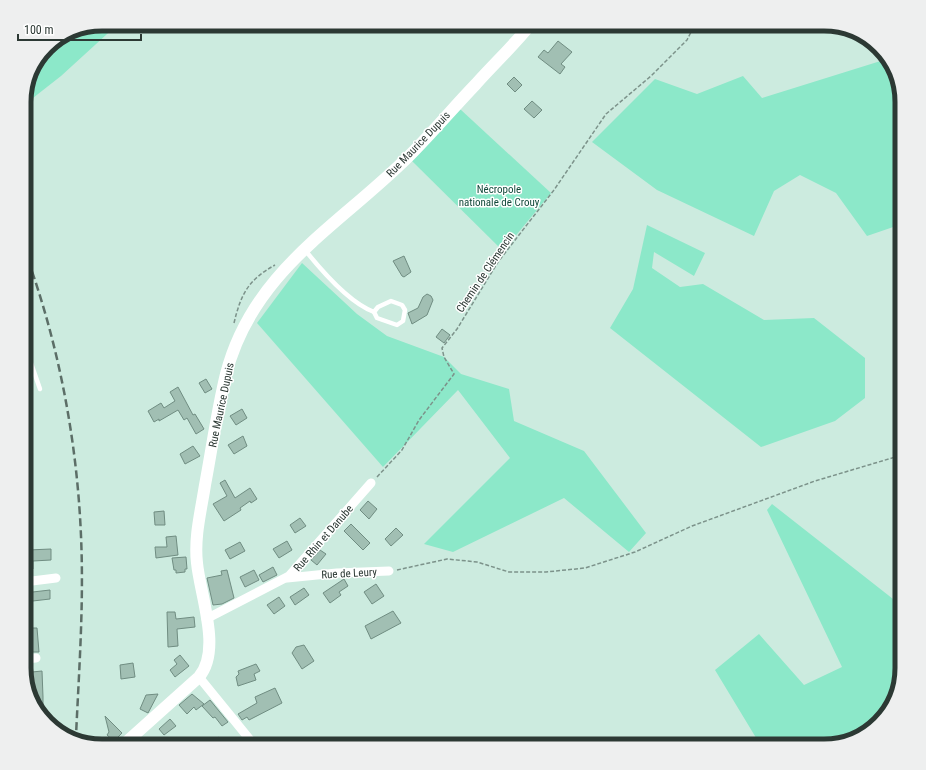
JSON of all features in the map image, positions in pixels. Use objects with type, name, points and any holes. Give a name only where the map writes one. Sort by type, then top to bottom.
[{"type":"main road","name":"Rue Maurice Dupuis","points":[[130,739],[199,677],[205,669],[210,647],[198,572],[197,541],[219,406],[229,363],[240,336],[268,288],[303,248],[365,197],[409,156],[525,31]]},
{"type":"street","name":"Rue Rhin et Danube","points":[[206,619],[286,578],[371,483]]},
{"type":"street","name":"Rue de Leury","points":[[286,578],[337,573],[389,571]]},
{"type":"street","points":[[31,581],[56,578]]},
{"type":"street","points":[[31,658],[36,658]]},
{"type":"street","points":[[199,677],[249,739]]},
{"type":"lane","points":[[303,248],[322,271],[365,309],[374,312],[377,318],[397,325],[403,321],[405,310],[402,305],[391,301],[378,307],[374,312]]},
{"type":"lane","points":[[31,363],[40,389]]},
{"type":"path","name":"Chemin de Clémencin","points":[[371,483],[402,450],[419,420],[454,374],[444,357],[442,348],[457,329],[498,262],[554,190],[606,114],[651,76],[687,40],[692,31]]},
{"type":"path","points":[[389,571],[406,569],[447,559],[477,562],[509,572],[546,572],[585,568],[635,552],[692,526],[815,481],[895,457]]},
{"type":"green space","points":[[110,31],[61,76],[31,100],[33,83],[38,70],[55,49],[70,38],[83,33]]},
{"type":"green space","points":[[882,61],[888,70],[894,88],[895,226],[867,236],[836,193],[800,175],[774,191],[754,236],[657,190],[592,142],[655,79],[697,94],[743,76],[762,98]]},
{"type":"green space","name":"Nécropole nationale de Crouy","points":[[460,109],[551,193],[503,251],[412,161]]},
{"type":"green space","points":[[647,225],[705,253],[694,276],[654,252],[652,268],[680,287],[703,284],[764,320],[814,318],[865,358],[865,398],[835,421],[761,447],[610,328],[633,289]]},
{"type":"green space","points":[[302,263],[357,314],[387,336],[444,357],[461,374],[509,389],[514,421],[584,451],[646,533],[629,552],[564,498],[453,552],[424,544],[510,458],[458,390],[383,467],[257,323]]},
{"type":"green space","points":[[772,504],[895,601],[894,682],[888,700],[883,708],[871,721],[856,732],[838,738],[824,739],[757,739],[715,670],[759,634],[804,685],[842,667],[767,510]]},
{"type":"building","points":[[558,41],[572,52],[561,64],[565,67],[560,74],[538,57],[544,50],[548,53]]},
{"type":"building","points":[[514,77],[522,85],[515,92],[507,84]]},
{"type":"building","points":[[532,101],[542,110],[534,118],[524,109]]},
{"type":"building","points":[[404,256],[411,272],[404,277],[393,261]]},
{"type":"building","points":[[427,294],[431,296],[433,300],[427,315],[412,324],[408,313],[418,308],[423,297]]},
{"type":"building","points":[[442,329],[450,335],[444,343],[436,337]]},
{"type":"building","points":[[206,379],[212,389],[205,393],[199,383]]},
{"type":"building","points":[[178,387],[193,415],[195,414],[204,429],[196,434],[187,418],[184,420],[178,410],[159,421],[159,419],[154,422],[148,411],[161,403],[164,408],[175,401],[170,392]]},
{"type":"building","points":[[242,409],[247,418],[236,425],[230,416]]},
{"type":"building","points":[[243,436],[247,446],[234,454],[228,445]]},
{"type":"building","points":[[193,446],[200,456],[185,464],[180,454]]},
{"type":"building","points":[[225,480],[235,498],[250,488],[257,499],[251,503],[250,501],[240,508],[241,510],[224,521],[213,504],[227,496],[220,483]]},
{"type":"building","points":[[368,501],[377,509],[369,519],[360,510]]},
{"type":"building","points":[[164,511],[165,525],[155,525],[154,512]]},
{"type":"building","points":[[300,518],[306,526],[295,533],[290,525]]},
{"type":"building","points":[[351,524],[370,543],[363,550],[344,531]]},
{"type":"building","points":[[396,528],[403,535],[391,546],[385,539]]},
{"type":"building","points":[[176,536],[178,555],[156,558],[155,547],[167,547],[166,537]]},
{"type":"building","points":[[287,541],[292,550],[279,558],[273,549]]},
{"type":"building","points":[[240,542],[245,551],[230,559],[225,550]]},
{"type":"building","points":[[51,549],[51,560],[33,561],[33,569],[31,569],[31,550]]},
{"type":"building","points":[[320,550],[326,554],[317,565],[311,560]]},
{"type":"building","points":[[186,557],[187,569],[185,569],[185,572],[176,573],[172,558]]},
{"type":"building","points":[[273,567],[277,575],[263,582],[259,575]]},
{"type":"building","points":[[227,570],[234,598],[222,604],[213,605],[207,578],[222,575],[221,571]]},
{"type":"building","points":[[254,570],[259,580],[245,587],[240,577]]},
{"type":"building","points":[[344,579],[348,586],[339,592],[341,595],[330,603],[323,593]]},
{"type":"building","points":[[376,584],[384,596],[372,604],[364,592]]},
{"type":"building","points":[[304,588],[309,595],[295,605],[290,597]]},
{"type":"building","points":[[50,590],[50,599],[31,601],[31,592]]},
{"type":"building","points":[[279,597],[285,606],[274,614],[267,605]]},
{"type":"building","points":[[393,611],[401,623],[371,639],[365,626]]},
{"type":"building","points":[[167,612],[175,612],[176,619],[194,617],[195,627],[177,629],[178,646],[168,647]]},
{"type":"building","points":[[31,628],[37,628],[39,652],[32,652]]},
{"type":"building","points":[[304,645],[314,661],[302,669],[292,653],[296,647]]},
{"type":"building","points":[[180,655],[189,666],[175,677],[170,670],[177,664],[174,660]]},
{"type":"building","points":[[133,663],[135,677],[121,679],[120,665]]},
{"type":"building","points":[[256,664],[260,671],[254,674],[256,680],[238,686],[236,677],[239,674],[238,671]]},
{"type":"building","points":[[42,671],[43,708],[33,687],[32,672]]},
{"type":"building","points":[[275,688],[282,703],[249,720],[247,717],[242,720],[238,714],[257,703],[255,697]]},
{"type":"building","points":[[158,694],[148,713],[140,709],[146,695]]},
{"type":"building","points":[[192,694],[204,704],[196,710],[194,707],[187,714],[179,705]]},
{"type":"building","points":[[210,700],[228,722],[222,726],[215,717],[213,718],[202,706]]},
{"type":"building","points":[[105,716],[122,733],[116,739],[112,739],[107,735],[109,732]]},
{"type":"building","points":[[170,719],[176,726],[164,735],[159,729]]},
{"type":"railway","points":[[31,269],[47,319],[64,390],[79,500],[82,586],[76,734]]}]
